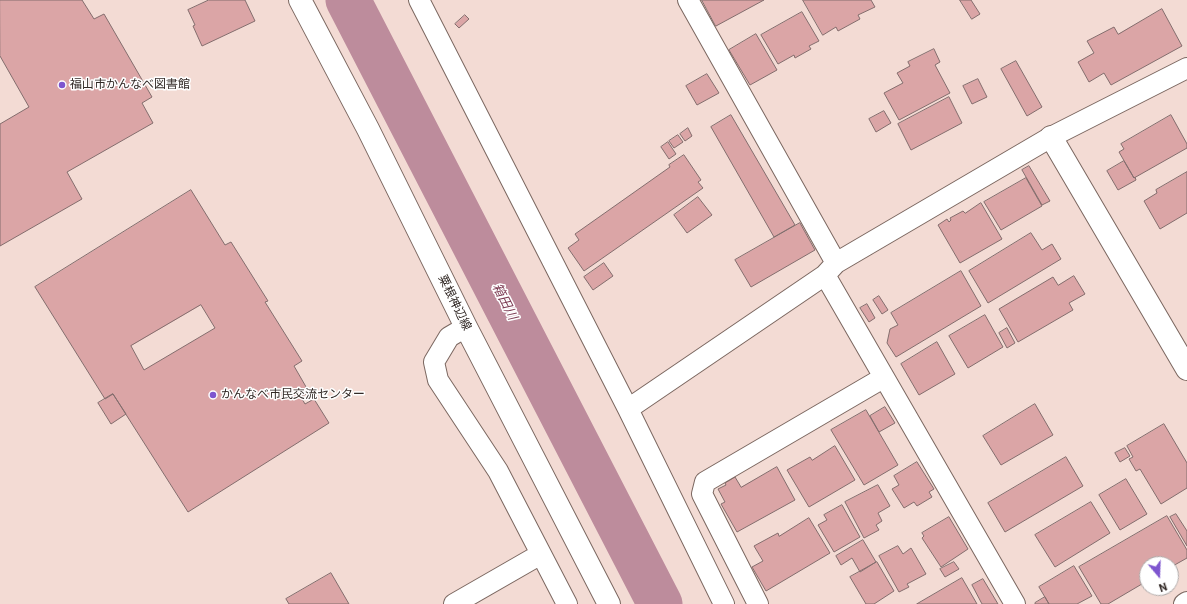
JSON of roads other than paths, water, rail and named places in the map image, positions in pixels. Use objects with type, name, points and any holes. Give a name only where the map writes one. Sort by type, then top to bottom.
[{"type":"main road","name":"粟根神辺線","points":[[300,0],[368,129],[466,328],[609,604]]},
{"type":"main road","points":[[1051,137],[1187,369]]},
{"type":"street","points":[[419,0],[628,409],[724,604]]},
{"type":"street","points":[[688,0],[830,269],[883,378],[1015,604]]},
{"type":"street","points":[[628,409],[830,269],[1051,137],[1187,68]]},
{"type":"street","points":[[466,328],[449,337],[434,362],[438,380],[498,471],[567,604]]},
{"type":"street","points":[[758,604],[702,494],[706,482],[883,378]]},
{"type":"street","points":[[454,604],[541,554]]},
{"type":"waterway","name":"箱田川","points":[[348,0],[660,604]]},
{"type":"place","name":"福山市かんなべ図書館","points":[[62,85]]},
{"type":"place","name":"かんなべ市民交流センター","points":[[213,395]]}]
